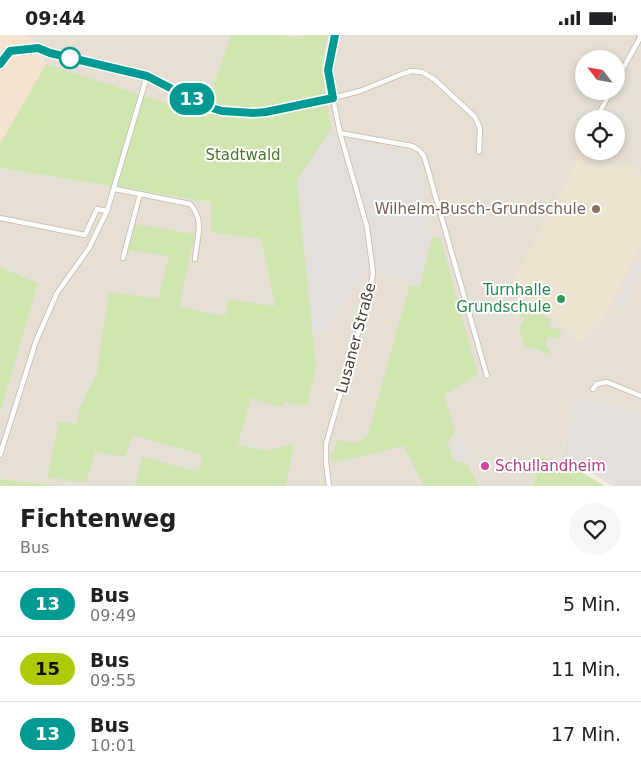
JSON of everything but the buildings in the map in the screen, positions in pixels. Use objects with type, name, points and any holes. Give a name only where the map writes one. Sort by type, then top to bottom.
[{"type":"street","points":[[333,98],[328,70],[335,35]]},
{"type":"street","points":[[625,64],[641,35]]},
{"type":"street","points":[[0,64],[10,51],[38,48],[50,53],[147,76],[205,106],[222,111],[253,113],[333,98],[360,91],[412,71],[422,72],[434,79],[475,117],[480,128],[479,151]]},
{"type":"street","points":[[0,455],[36,341],[57,293],[89,247],[107,211],[147,76]]},
{"type":"street","name":"Lusaner Straße","points":[[329,486],[326,445],[369,295],[373,273],[367,226],[340,133],[333,98]]},
{"type":"street","points":[[340,133],[412,146],[424,157],[487,376]]},
{"type":"street","points":[[115,189],[190,203],[198,212],[200,225],[194,259]]},
{"type":"street","points":[[123,258],[140,193]]},
{"type":"street","points":[[0,218],[85,235],[97,209],[107,211]]},
{"type":"street","points":[[593,389],[597,384],[606,382],[641,396]]},
{"type":"shaded area","points":[[0,35],[24,35],[35,41],[46,64],[0,144]]},
{"type":"shaded area","points":[[24,35],[231,35],[204,115],[46,64],[35,41]]},
{"type":"shaded area","points":[[282,35],[641,35],[641,415],[632,410],[575,398],[558,466],[540,455],[533,486],[286,486],[294,444],[265,451],[238,445],[221,486],[58,486],[0,479],[0,414],[38,283],[0,267],[0,168],[211,202],[211,232],[261,239],[289,375],[316,366],[297,180],[316,43]]},
{"type":"shaded area","points":[[331,128],[339,136],[419,158],[432,237],[419,287],[368,269],[324,335],[312,326],[297,180]]},
{"type":"shaded area","name":"Wilhelm-Busch-Grundschule","points":[[577,160],[619,160],[641,172],[641,246],[601,324],[581,343],[509,287]]},
{"type":"shaded area","points":[[640,256],[641,270],[631,288],[634,289],[624,308],[616,304]]},
{"type":"shaded area","points":[[575,398],[632,410],[641,415],[641,486],[613,486],[586,470],[559,465]]},
{"type":"shaded area","points":[[460,435],[467,456],[459,459],[453,455],[450,445],[455,437]]},
{"type":"green space","name":"Stadtwald","points":[[231,35],[282,35],[301,39],[304,35],[328,35],[323,58],[323,70],[331,128],[297,180],[316,366],[307,406],[285,402],[281,407],[251,398],[238,444],[265,451],[294,444],[286,486],[135,486],[142,457],[199,472],[203,455],[133,435],[125,457],[95,452],[86,483],[47,477],[59,422],[77,424],[80,408],[97,372],[109,292],[158,299],[169,256],[128,250],[135,224],[195,234],[179,307],[225,316],[228,299],[275,306],[261,239],[211,232],[211,202],[0,168],[0,144],[46,64],[203,115]]},
{"type":"green space","points":[[432,237],[440,237],[478,375],[444,395],[455,432],[447,444],[453,460],[467,464],[479,486],[424,486],[404,446],[331,463],[331,454],[334,451],[337,439],[354,443],[368,434],[410,285],[420,287]]},
{"type":"green space","points":[[0,267],[38,283],[0,414]]},
{"type":"green space","points":[[529,305],[551,321],[549,327],[561,330],[560,339],[548,337],[546,344],[550,351],[546,354],[539,349],[530,348],[524,344],[521,337],[519,328],[525,319],[519,317],[519,311]]},
{"type":"green space","points":[[540,455],[561,468],[582,472],[605,486],[533,486]]},
{"type":"green space","points":[[0,479],[58,486],[0,486]]},
{"type":"bus line","name":"13","points":[[0,64],[10,51],[38,48],[50,53],[147,76],[205,106],[222,111],[266,112],[333,98],[328,70],[335,35]]},
{"type":"place","name":"Wilhelm-Busch-Grundschule","points":[[596,209]]},
{"type":"place","name":"Turnhalle Grundschule","points":[[561,299]]},
{"type":"place","name":"Schullandheim","points":[[485,466]]}]
